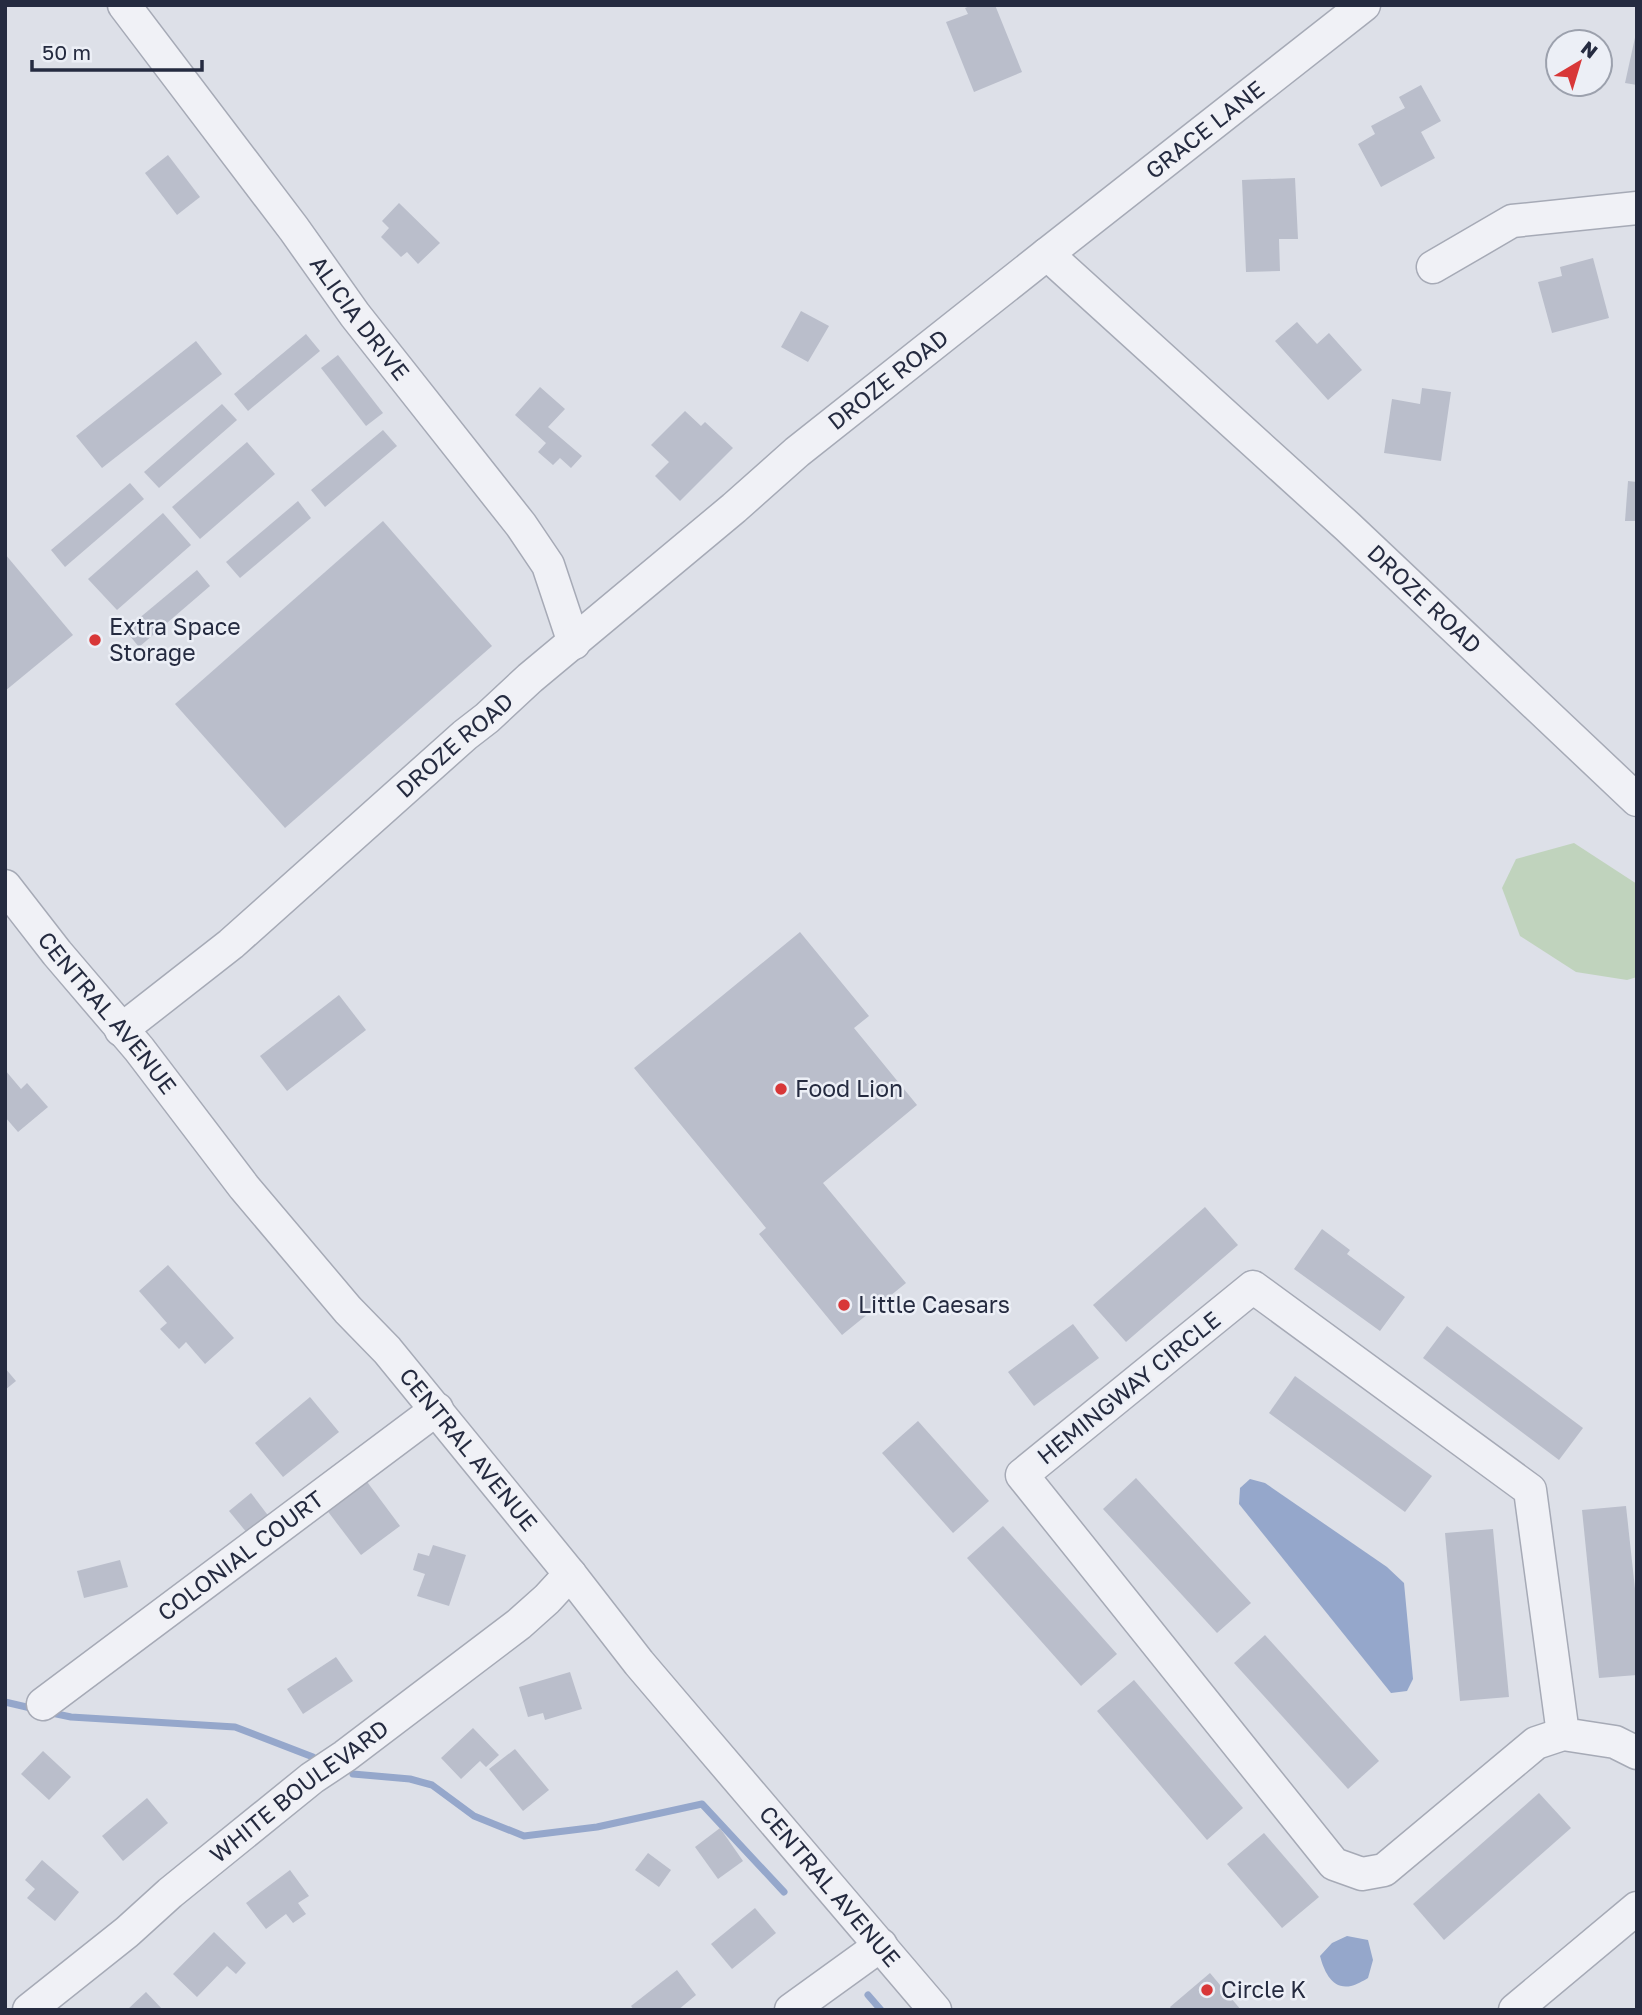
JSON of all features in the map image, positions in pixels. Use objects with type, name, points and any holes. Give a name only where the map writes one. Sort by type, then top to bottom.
[{"type":"street","name":"ALICIA DRIVE","points":[[124,5],[294,229],[355,315],[521,525],[548,565],[574,643]]},
{"type":"street","name":"GRACE LANE","points":[[1047,254],[1364,5]]},
{"type":"street","points":[[1433,267],[1512,222],[1637,208]]},
{"type":"street","name":"DROZE ROAD","points":[[121,1030],[231,943],[530,678],[797,452],[1047,254],[1348,527],[1637,800]]},
{"type":"street","name":"CENTRAL AVENUE","points":[[5,886],[57,953],[139,1049],[244,1187],[348,1310],[387,1350],[437,1409],[639,1663],[935,2010]]},
{"type":"street","name":"HEMINGWAY CIRCLE","points":[[1253,1287],[1530,1490],[1563,1734],[1536,1743],[1384,1871],[1362,1874],[1334,1864],[1022,1475],[1253,1287]]},
{"type":"street","name":"COLONIAL COURT","points":[[43,1704],[437,1409]]},
{"type":"street","name":"WHITE BOULEVARD","points":[[29,2010],[312,1778],[519,1624],[570,1574]]},
{"type":"street","points":[[1563,1734],[1615,1742],[1637,1754]]},
{"type":"street","points":[[1515,2010],[1637,1908]]},
{"type":"street","points":[[791,2010],[881,1945]]},
{"type":"green space","points":[[1574,843],[1637,884],[1637,977],[1627,980],[1576,972],[1520,936],[1502,888],[1516,859]]},
{"type":"water","points":[[1250,1479],[1265,1483],[1387,1567],[1404,1583],[1413,1679],[1407,1691],[1391,1693],[1239,1504],[1240,1488]]},
{"type":"water","points":[[1347,1936],[1368,1940],[1373,1960],[1368,1978],[1351,1986],[1334,1982],[1324,1968],[1320,1956],[1332,1943]]},
{"type":"building","points":[[973,5],[995,5],[1022,72],[974,92],[946,22],[968,14],[965,8]]},
{"type":"building","points":[[1637,33],[1637,85],[1625,83]]},
{"type":"building","points":[[1421,85],[1441,121],[1421,132],[1435,158],[1381,187],[1358,144],[1375,134],[1371,126],[1405,108],[1399,97]]},
{"type":"building","points":[[168,155],[200,197],[177,215],[145,173]]},
{"type":"building","points":[[1295,178],[1298,239],[1279,239],[1280,271],[1246,272],[1242,180]]},
{"type":"building","points":[[399,203],[440,243],[418,264],[407,252],[401,257],[381,237],[389,228],[382,221]]},
{"type":"building","points":[[1593,258],[1609,318],[1552,333],[1538,282],[1562,276],[1560,267]]},
{"type":"building","points":[[801,311],[829,326],[808,362],[781,347]]},
{"type":"building","points":[[1297,322],[1317,344],[1329,333],[1362,370],[1328,400],[1275,341]]},
{"type":"building","points":[[306,334],[320,351],[248,411],[234,394]]},
{"type":"building","points":[[196,341],[222,374],[102,468],[76,436]]},
{"type":"building","points":[[338,355],[383,413],[366,426],[321,368]]},
{"type":"building","points":[[540,387],[565,409],[548,427],[582,456],[571,468],[560,458],[553,465],[538,452],[546,443],[515,415]]},
{"type":"building","points":[[1422,388],[1451,392],[1441,461],[1384,453],[1392,399],[1420,404]]},
{"type":"building","points":[[222,404],[237,420],[159,488],[144,472]]},
{"type":"building","points":[[685,411],[701,426],[705,422],[733,448],[680,501],[655,476],[669,462],[651,445]]},
{"type":"building","points":[[383,430],[397,446],[325,507],[311,490]]},
{"type":"building","points":[[247,442],[275,474],[200,539],[172,507]]},
{"type":"building","points":[[1628,481],[1637,482],[1637,521],[1625,521]]},
{"type":"building","points":[[130,483],[144,499],[65,567],[51,550]]},
{"type":"building","points":[[298,501],[311,518],[240,578],[226,562]]},
{"type":"building","points":[[163,513],[191,545],[117,610],[88,579]]},
{"type":"building","points":[[383,521],[492,646],[285,828],[175,704]]},
{"type":"building","points":[[5,554],[73,635],[5,691]]},
{"type":"building","points":[[197,570],[210,586],[139,647],[125,630]]},
{"type":"building","points":[[800,932],[869,1016],[854,1028],[917,1105],[823,1183],[906,1283],[842,1335],[759,1234],[766,1228],[634,1068]]},
{"type":"building","points":[[339,995],[366,1030],[287,1091],[260,1056]]},
{"type":"building","points":[[5,1070],[21,1089],[27,1083],[48,1107],[18,1132],[5,1117]]},
{"type":"building","points":[[1205,1207],[1238,1245],[1126,1342],[1093,1305]]},
{"type":"building","points":[[1322,1229],[1350,1250],[1347,1254],[1405,1297],[1380,1331],[1294,1269]]},
{"type":"building","points":[[168,1265],[234,1338],[205,1364],[186,1342],[179,1349],[160,1329],[167,1323],[139,1291]]},
{"type":"building","points":[[1073,1324],[1099,1358],[1034,1406],[1008,1372]]},
{"type":"building","points":[[1447,1326],[1583,1428],[1559,1460],[1423,1358]]},
{"type":"building","points":[[5,1368],[16,1381],[5,1390]]},
{"type":"building","points":[[1295,1376],[1432,1476],[1405,1512],[1269,1413]]},
{"type":"building","points":[[310,1397],[339,1432],[283,1477],[255,1443]]},
{"type":"building","points":[[918,1421],[989,1501],[953,1533],[882,1453]]},
{"type":"building","points":[[1136,1478],[1251,1603],[1217,1633],[1103,1509]]},
{"type":"building","points":[[365,1479],[400,1526],[361,1555],[326,1509]]},
{"type":"building","points":[[251,1493],[273,1522],[252,1539],[229,1511]]},
{"type":"building","points":[[1626,1506],[1637,1607],[1637,1675],[1599,1678],[1582,1510]]},
{"type":"building","points":[[1003,1526],[1117,1654],[1081,1686],[967,1558]]},
{"type":"building","points":[[1493,1529],[1509,1697],[1460,1701],[1445,1533]]},
{"type":"building","points":[[433,1545],[466,1555],[449,1606],[417,1596],[425,1574],[413,1570],[418,1553],[429,1556]]},
{"type":"building","points":[[120,1560],[128,1587],[84,1598],[77,1571]]},
{"type":"building","points":[[1265,1635],[1379,1761],[1348,1789],[1234,1663]]},
{"type":"building","points":[[336,1657],[353,1681],[303,1714],[287,1689]]},
{"type":"building","points":[[570,1672],[582,1709],[545,1720],[543,1713],[528,1717],[519,1687]]},
{"type":"building","points":[[1134,1680],[1243,1808],[1207,1840],[1097,1711]]},
{"type":"building","points":[[473,1728],[499,1755],[486,1767],[480,1761],[461,1779],[441,1758]]},
{"type":"building","points":[[515,1749],[549,1790],[523,1811],[489,1769]]},
{"type":"building","points":[[43,1751],[71,1777],[49,1800],[21,1774]]},
{"type":"building","points":[[1539,1793],[1571,1828],[1444,1940],[1413,1904]]},
{"type":"building","points":[[147,1798],[168,1823],[123,1861],[102,1836]]},
{"type":"building","points":[[720,1828],[743,1861],[718,1879],[695,1847]]},
{"type":"building","points":[[1264,1833],[1319,1897],[1282,1928],[1227,1864]]},
{"type":"building","points":[[648,1853],[671,1870],[659,1887],[635,1870]]},
{"type":"building","points":[[42,1860],[79,1892],[55,1921],[27,1898],[35,1889],[25,1880]]},
{"type":"building","points":[[290,1870],[309,1896],[298,1903],[306,1914],[293,1923],[286,1914],[266,1929],[246,1903]]},
{"type":"building","points":[[755,1908],[776,1933],[732,1969],[711,1944]]},
{"type":"building","points":[[214,1932],[246,1963],[236,1974],[227,1966],[197,1997],[173,1974]]},
{"type":"building","points":[[677,1970],[696,1995],[678,2010],[634,2010],[631,2006]]},
{"type":"building","name":"Circle K","points":[[1210,1973],[1241,2010],[1172,2010],[1170,2007]]},
{"type":"building","points":[[146,1992],[163,2010],[127,2010]]},
{"type":"waterway","points":[[5,1702],[35,1709]]},
{"type":"waterway","points":[[47,1712],[71,1717],[235,1727],[313,1757]]},
{"type":"waterway","points":[[353,1774],[410,1779],[432,1785],[474,1816],[524,1836],[597,1827],[702,1804],[784,1892]]},
{"type":"waterway","points":[[868,1995],[881,2010]]},
{"type":"place","name":"Extra Space Storage","points":[[95,640]]},
{"type":"place","name":"Food Lion","points":[[781,1089]]},
{"type":"place","name":"Little Caesars","points":[[844,1305]]},
{"type":"place","name":"Circle K","points":[[1207,1990]]}]
